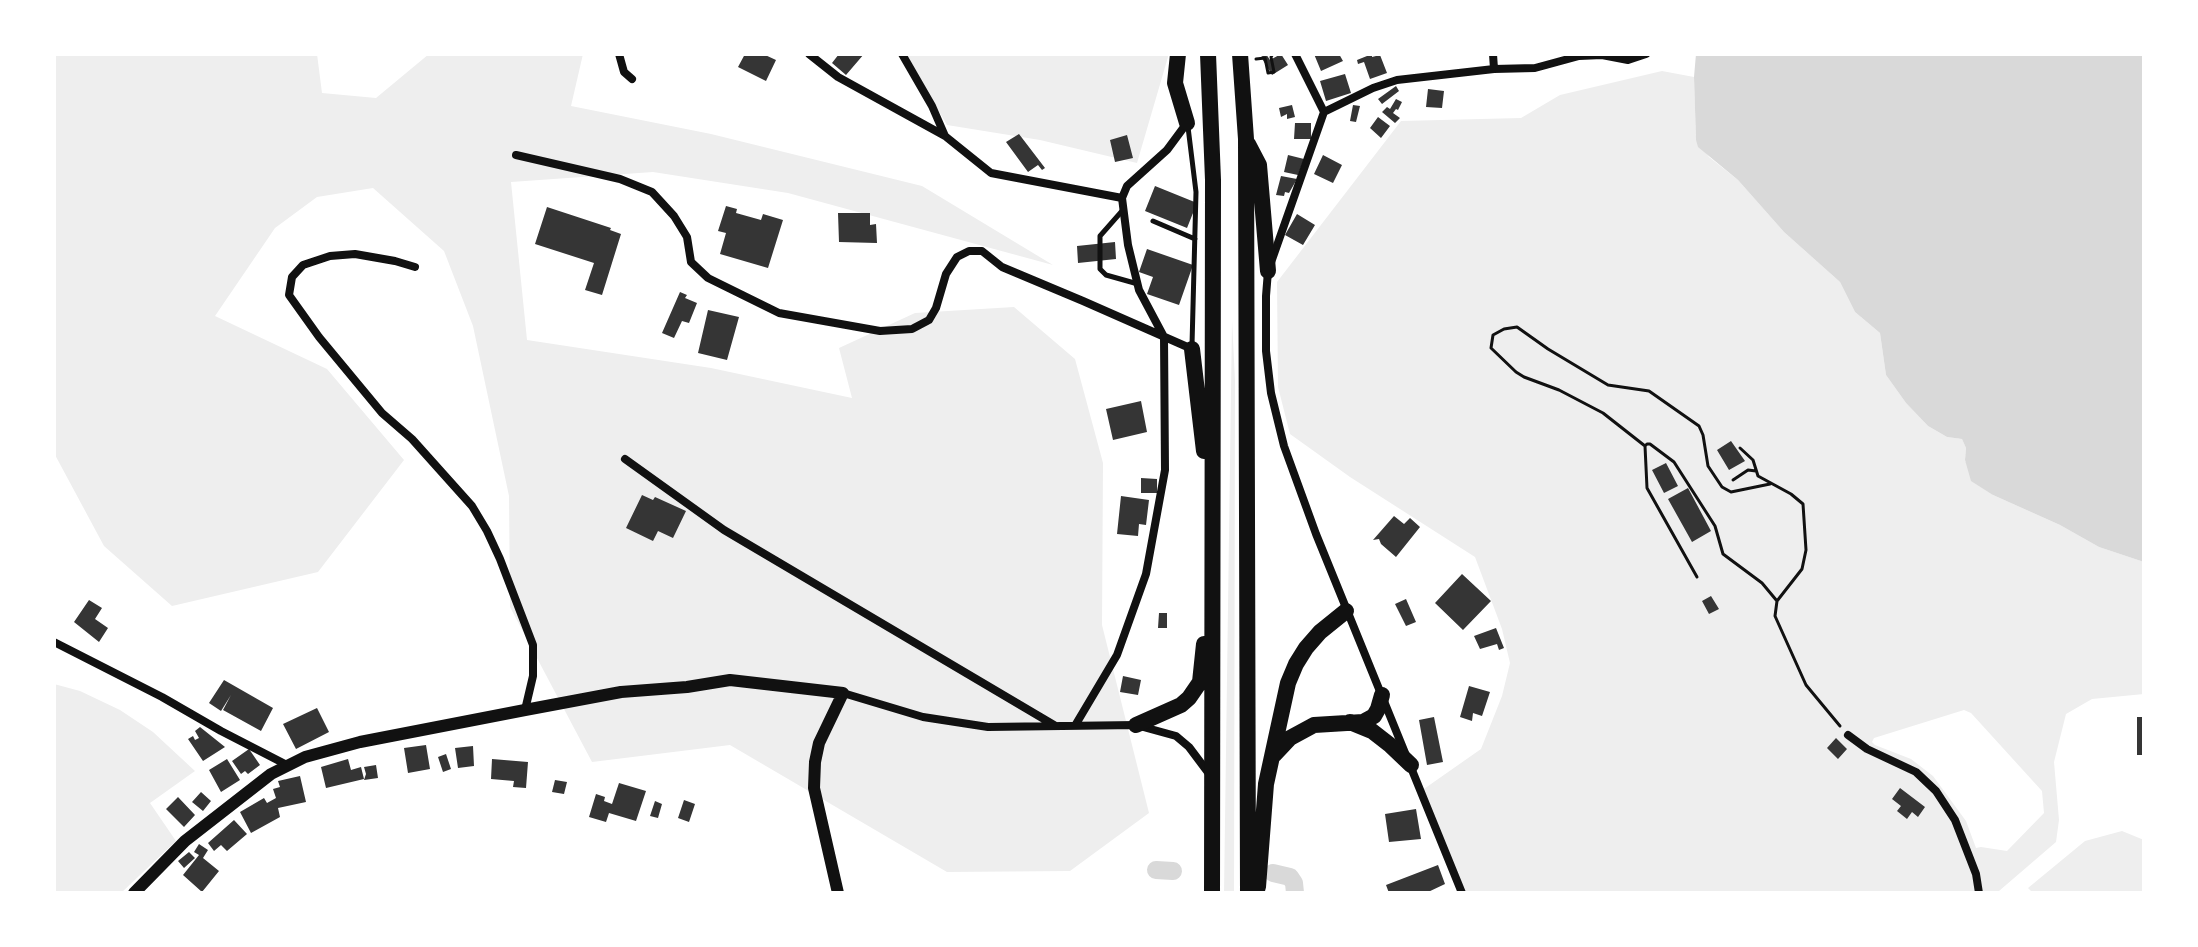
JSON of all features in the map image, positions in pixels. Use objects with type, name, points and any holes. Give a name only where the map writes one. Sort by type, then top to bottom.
[{"type":"highway","points":[[1178,54],[1175,83],[1187,123]]},
{"type":"highway","points":[[1208,54],[1213,180],[1212,893]]},
{"type":"highway","points":[[1240,54],[1246,139],[1248,893]]},
{"type":"highway","points":[[1246,139],[1259,165],[1268,271]]},
{"type":"highway","points":[[1192,349],[1214,540]]},
{"type":"highway","points":[[1136,725],[1181,705],[1200,682],[1203,649],[1214,603]]},
{"type":"highway","points":[[1257,893],[1266,784],[1288,683],[1296,664],[1320,632],[1346,611]]},
{"type":"highway","points":[[1273,756],[1290,738],[1314,725],[1363,722],[1374,716],[1382,695]]},
{"type":"highway","points":[[1349,721],[1372,731],[1411,765]]},
{"type":"street","points":[[619,54],[624,72],[632,79]]},
{"type":"street","points":[[809,54],[838,77],[945,136],[991,173],[1122,198]]},
{"type":"street","points":[[902,54],[932,106],[945,136]]},
{"type":"street","points":[[1295,54],[1324,112]]},
{"type":"street","points":[[1493,54],[1494,69]]},
{"type":"street","points":[[1462,893],[1346,611],[1284,446],[1271,393],[1266,351],[1268,271],[1324,112],[1397,80],[1494,69],[1535,68],[1579,56],[1602,55],[1628,60],[1646,54]]},
{"type":"street","points":[[1076,724],[1117,655],[1146,574],[1165,470],[1164,337],[1138,284],[1128,245],[1122,198],[1127,186],[1167,150],[1187,123]]},
{"type":"street","points":[[516,155],[620,179],[652,192],[674,216],[687,237],[691,262],[708,278],[779,313],[880,331],[912,329],[929,320],[936,308],[946,274],[957,257],[969,251],[982,251],[1002,267],[1192,349]]},
{"type":"street","points":[[415,267],[355,254],[330,256],[303,265],[292,277],[289,295],[319,337],[382,413],[412,439],[472,506],[487,531],[533,645],[533,676],[525,710]]},
{"type":"street","points":[[625,459],[724,530],[1054,725]]},
{"type":"street","points":[[54,642],[287,765]]},
{"type":"street","points":[[134,893],[185,841],[271,774],[305,757],[360,742],[621,692],[730,680],[843,693],[923,717],[988,727],[1136,725],[1176,736],[1189,747],[1212,777]]},
{"type":"street","points":[[838,893],[814,788],[819,743],[843,693]]},
{"type":"street","points":[[1848,735],[1867,749],[1916,772],[1936,791],[1955,820],[1976,874],[1979,893]]},
{"type":"lane","points":[[1187,123],[1196,192],[1192,349]]},
{"type":"lane","points":[[1123,210],[1100,236],[1100,269],[1106,275],[1138,284]]},
{"type":"lane","points":[[1153,221],[1195,239]]},
{"type":"path","points":[[1265,58],[1268,73],[1274,72],[1273,54]]},
{"type":"path","points":[[1697,577],[1647,488],[1645,446],[1603,413],[1516,372],[1491,348],[1493,335],[1517,327],[1608,385],[1649,391],[1699,426],[1708,466],[1722,487],[1731,492],[1770,484]]},
{"type":"path","points":[[1645,446],[1650,444],[1674,462],[1715,526],[1723,554],[1762,583],[1777,601]]},
{"type":"path","points":[[1740,448],[1753,460],[1758,476],[1803,504],[1806,550],[1802,569],[1777,601],[1775,616],[1806,685],[1848,735]]},
{"type":"path","points":[[1733,480],[1748,470],[1756,471]]},
{"type":"shaded area","points":[[54,54],[317,54],[322,93],[376,98],[429,54],[583,54],[571,106],[711,134],[922,186],[1053,265],[788,193],[653,172],[511,182],[527,340],[711,368],[852,398],[839,348],[915,313],[1014,307],[1075,359],[1103,463],[1102,625],[1149,813],[1070,871],[947,872],[730,745],[592,762],[510,607],[509,496],[473,326],[444,251],[373,188],[317,197],[275,228],[215,316],[327,369],[404,460],[318,572],[172,606],[104,546],[54,453]]},
{"type":"shaded area","points":[[905,54],[1168,54],[1168,57],[1137,163],[1040,140],[947,125]]},
{"type":"shaded area","points":[[1696,54],[2144,54],[2144,562],[2099,547],[1971,481],[1962,439],[1947,437],[1928,426],[1906,403],[1886,375],[1880,333],[1855,312],[1840,282],[1784,232],[1738,180],[1698,147],[1694,77]]},
{"type":"shaded area","points":[[1662,71],[1694,77],[1696,140],[1709,157],[1738,180],[1784,232],[1840,282],[1855,312],[1880,333],[1886,375],[1906,403],[1928,426],[1947,437],[1962,439],[1966,448],[1965,461],[1993,495],[2060,525],[2099,547],[2144,562],[2144,694],[2092,699],[2066,714],[2054,762],[2059,820],[2056,842],[2000,893],[1462,893],[1421,791],[1481,749],[1502,696],[1510,663],[1502,629],[1475,557],[1350,477],[1290,434],[1278,387],[1277,282],[1401,121],[1521,118],[1560,95]],"holes":[[[1964,710],[1971,713],[2042,791],[2044,813],[2007,851],[1976,848],[1966,821],[1933,776],[1911,759],[1872,742],[1874,738]]]},
{"type":"shaded area","points":[[1232,320],[1235,380],[1234,893],[1224,893]]},
{"type":"shaded area","points":[[54,684],[80,691],[120,710],[153,732],[195,771],[150,803],[176,841],[121,893],[54,893]]},
{"type":"shaded area","points":[[2122,831],[2144,840],[2144,893],[2033,893],[2028,888],[2085,841]]},
{"type":"building","points":[[745,54],[763,54],[776,60],[766,81],[738,67]]},
{"type":"building","points":[[839,54],[864,54],[846,75],[832,63]]},
{"type":"building","points":[[1266,54],[1270,60],[1281,54],[1288,65],[1272,75],[1261,57]]},
{"type":"building","points":[[1314,54],[1339,54],[1343,61],[1321,71]]},
{"type":"building","points":[[1372,54],[1372,57],[1380,55],[1387,73],[1370,79],[1364,62],[1358,64],[1357,60]]},
{"type":"building","points":[[1345,74],[1351,93],[1326,101],[1320,81]]},
{"type":"building","points":[[1396,86],[1399,91],[1382,104],[1378,99]]},
{"type":"building","points":[[1428,89],[1444,91],[1442,108],[1426,107]]},
{"type":"building","points":[[1396,99],[1402,102],[1393,113],[1400,118],[1395,123],[1382,112],[1387,107],[1390,109]]},
{"type":"building","points":[[1292,105],[1295,117],[1287,119],[1287,114],[1281,117],[1279,108]]},
{"type":"building","points":[[1353,105],[1360,106],[1356,122],[1350,121]]},
{"type":"building","points":[[1378,117],[1390,126],[1381,138],[1370,128]]},
{"type":"building","points":[[1295,123],[1311,123],[1311,139],[1294,139]]},
{"type":"building","points":[[1019,134],[1045,168],[1042,170],[1038,165],[1028,172],[1006,142]]},
{"type":"building","points":[[1127,135],[1133,158],[1115,162],[1110,140]]},
{"type":"building","points":[[1288,155],[1304,159],[1298,175],[1284,172]]},
{"type":"building","points":[[1323,155],[1342,165],[1333,183],[1314,174]]},
{"type":"building","points":[[1281,176],[1297,179],[1284,196],[1276,195]]},
{"type":"building","points":[[1155,186],[1197,203],[1187,228],[1145,211]]},
{"type":"building","points":[[726,206],[737,209],[736,213],[761,220],[763,214],[783,220],[768,268],[720,254],[726,233],[718,231]]},
{"type":"building","points":[[547,207],[621,234],[602,295],[585,290],[594,263],[535,244]]},
{"type":"building","points":[[838,213],[870,213],[870,225],[876,224],[877,243],[839,242]]},
{"type":"building","points":[[1297,214],[1315,225],[1303,245],[1285,235]]},
{"type":"building","points":[[1115,242],[1116,259],[1078,263],[1077,246]]},
{"type":"building","points":[[1147,249],[1193,265],[1179,305],[1147,294],[1153,277],[1139,272]]},
{"type":"building","points":[[680,292],[697,303],[689,323],[682,321],[674,338],[662,333]]},
{"type":"building","points":[[708,310],[739,317],[727,360],[698,353]]},
{"type":"building","points":[[1141,401],[1147,432],[1113,440],[1106,409]]},
{"type":"building","points":[[1731,441],[1745,461],[1729,470],[1717,450]]},
{"type":"building","points":[[1666,463],[1678,486],[1664,493],[1652,470]]},
{"type":"building","points":[[1141,478],[1157,479],[1157,493],[1141,493]]},
{"type":"building","points":[[1688,488],[1711,531],[1692,542],[1668,499]]},
{"type":"building","points":[[642,495],[653,500],[655,497],[686,511],[673,538],[658,531],[653,541],[626,528]]},
{"type":"building","points":[[1121,496],[1149,500],[1146,525],[1139,524],[1138,536],[1117,534]]},
{"type":"building","points":[[1394,516],[1404,524],[1410,518],[1420,527],[1396,557],[1379,539],[1373,540]]},
{"type":"building","points":[[1462,574],[1491,601],[1463,630],[1435,603]]},
{"type":"building","points":[[1711,596],[1719,609],[1709,614],[1702,601]]},
{"type":"building","points":[[1406,599],[1416,622],[1406,626],[1395,604]]},
{"type":"building","points":[[89,600],[102,608],[95,619],[108,628],[99,642],[74,622]]},
{"type":"building","points":[[1159,613],[1167,613],[1167,628],[1158,628]]},
{"type":"building","points":[[1496,628],[1504,648],[1499,650],[1497,644],[1480,649],[1474,636]]},
{"type":"building","points":[[1123,676],[1141,680],[1138,695],[1120,692]]},
{"type":"building","points":[[224,680],[273,708],[261,731],[223,710],[231,695],[221,711],[209,703]]},
{"type":"building","points":[[1469,686],[1490,692],[1482,716],[1473,713],[1472,721],[1460,717]]},
{"type":"building","points":[[317,708],[329,732],[296,749],[283,724]]},
{"type":"building","points":[[1434,717],[1443,762],[1427,765],[1419,720]]},
{"type":"building","points":[[2137,717],[2144,717],[2144,755],[2137,755]]},
{"type":"building","points":[[200,727],[225,747],[203,761],[188,739],[193,736],[195,740],[199,738],[195,731]]},
{"type":"building","points":[[1836,738],[1847,749],[1838,759],[1827,748]]},
{"type":"building","points":[[426,745],[430,769],[408,773],[404,748]]},
{"type":"building","points":[[473,746],[474,766],[458,768],[455,748]]},
{"type":"building","points":[[249,749],[260,765],[248,774],[245,771],[241,774],[232,761]]},
{"type":"building","points":[[446,754],[451,769],[443,772],[438,757]]},
{"type":"building","points":[[227,759],[240,780],[221,792],[209,770]]},
{"type":"building","points":[[348,759],[351,770],[361,767],[364,779],[326,788],[321,767]]},
{"type":"building","points":[[492,759],[528,762],[526,788],[513,787],[514,781],[491,779]]},
{"type":"building","points":[[376,765],[378,778],[364,780],[364,767]]},
{"type":"building","points":[[300,776],[306,802],[278,808],[280,817],[251,833],[240,812],[264,798],[267,803],[276,798],[273,789],[280,787],[278,781]]},
{"type":"building","points":[[555,780],[567,782],[564,794],[552,792]]},
{"type":"building","points":[[619,783],[646,791],[636,821],[609,813],[606,822],[589,817],[596,794],[612,804]]},
{"type":"building","points":[[1900,788],[1925,807],[1918,817],[1912,812],[1907,819],[1897,811],[1901,806],[1892,799]]},
{"type":"building","points":[[201,792],[211,801],[203,811],[192,802]]},
{"type":"building","points":[[178,797],[195,815],[184,827],[166,809]]},
{"type":"building","points":[[684,800],[695,804],[689,822],[678,818]]},
{"type":"building","points":[[655,801],[662,804],[658,818],[650,816]]},
{"type":"building","points":[[1416,809],[1421,839],[1389,842],[1385,814]]},
{"type":"building","points":[[234,820],[247,834],[227,851],[221,845],[214,851],[208,843]]},
{"type":"building","points":[[199,844],[208,850],[203,858],[219,871],[202,892],[183,875],[199,855],[194,852]]},
{"type":"building","points":[[189,852],[195,858],[184,868],[178,861]]},
{"type":"building","points":[[1438,865],[1445,884],[1426,893],[1389,893],[1386,885]]},
{"type":"waterway","points":[[1156,870],[1173,871]]},
{"type":"waterway","points":[[1273,873],[1290,877],[1295,893]]}]
